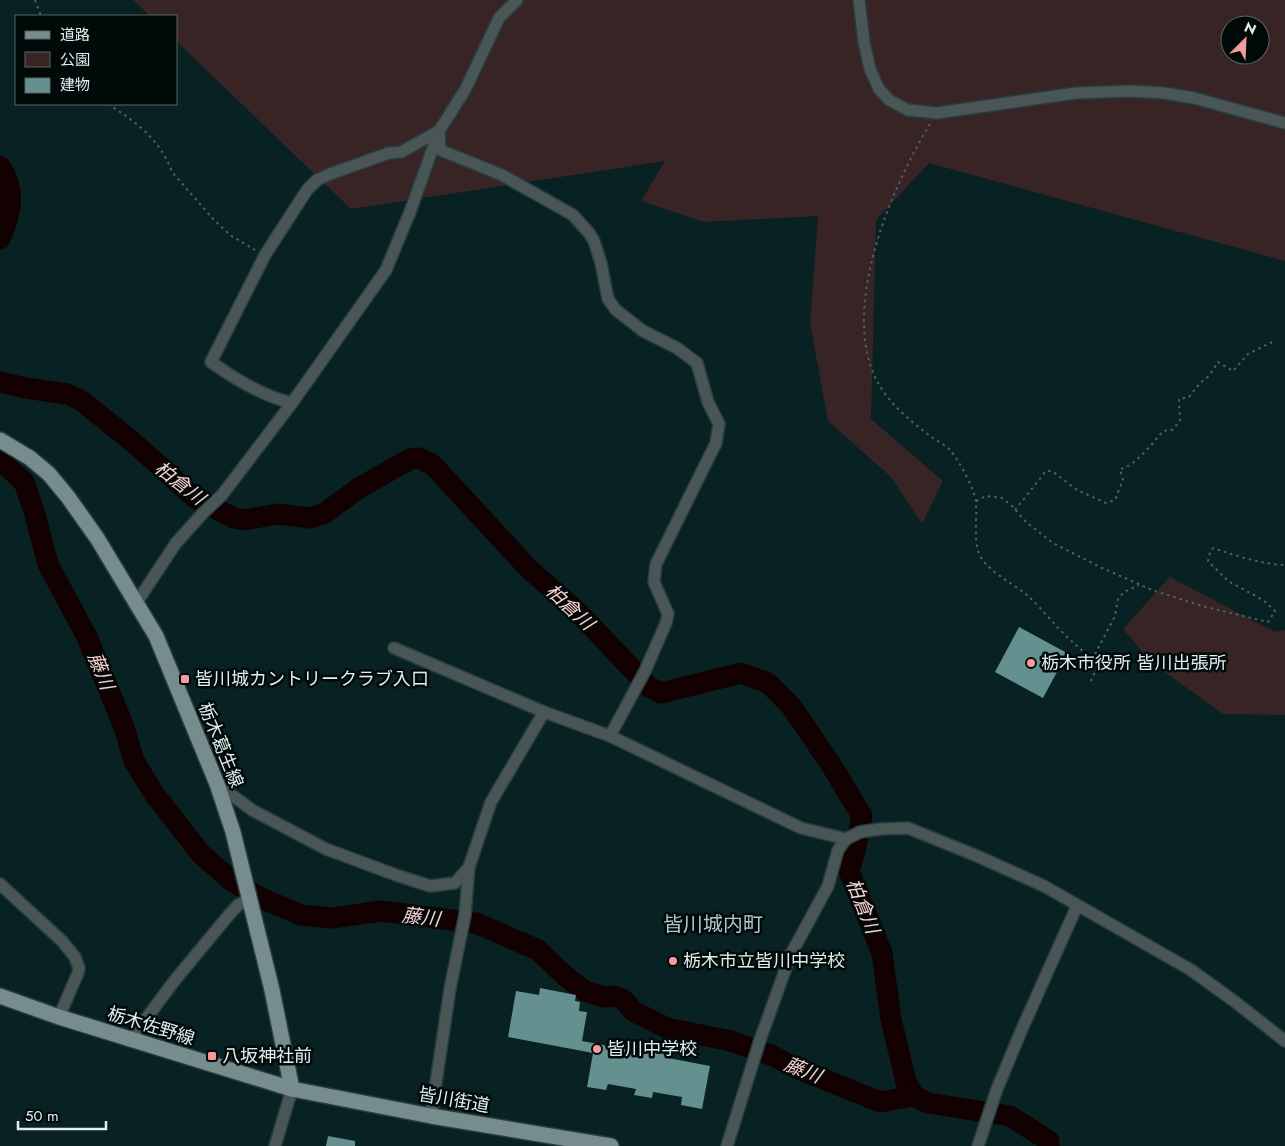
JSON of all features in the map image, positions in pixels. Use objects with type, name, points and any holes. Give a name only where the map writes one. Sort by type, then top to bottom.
[{"type":"main road","name":"栃木葛生線","points":[[0,440],[30,458],[49,474],[68,497],[97,538],[156,636],[217,784],[233,832],[272,990],[292,1089]]},
{"type":"main road","name":"栃木佐野線","points":[[0,996],[292,1089]]},
{"type":"main road","name":"皆川街道","points":[[292,1089],[431,1116],[611,1146]]},
{"type":"street","points":[[137,602],[176,543],[222,495],[292,403],[386,270],[410,212],[439,131],[466,90],[498,18],[517,0]]},
{"type":"street","points":[[859,0],[864,42],[870,69],[879,89],[888,100],[908,110],[937,112],[1076,93],[1130,91],[1164,93],[1194,98],[1285,123]]},
{"type":"street","points":[[292,403],[279,400],[235,379],[211,362],[264,255],[307,190],[316,180],[360,162],[401,152],[439,131]]},
{"type":"street","points":[[439,131],[440,150],[502,175],[573,215],[594,241],[601,263],[608,299],[616,310],[643,331],[677,348],[697,363],[708,402],[719,424],[716,443],[656,564],[654,582],[668,614],[645,671],[610,736]]},
{"type":"street","points":[[394,648],[544,712],[610,736],[801,828],[846,839]]},
{"type":"street","points":[[431,1116],[450,990],[465,915],[469,867],[491,802],[544,712]]},
{"type":"street","points":[[217,784],[252,810],[326,849],[396,875],[430,886],[455,883],[469,867]]},
{"type":"street","points":[[727,1146],[760,1040],[791,954],[828,886],[838,850],[846,839],[860,832],[908,828],[977,856],[1036,883],[1192,970],[1285,1041]]},
{"type":"street","points":[[0,884],[62,941],[75,957],[79,968],[78,973],[59,1016]]},
{"type":"street","points":[[131,1039],[175,980],[228,916],[238,905],[250,900]]},
{"type":"street","points":[[978,1146],[1022,1029],[1077,906]]},
{"type":"street","points":[[275,1146],[292,1089]]},
{"type":"path","points":[[36,0],[41,15]]},
{"type":"path","points":[[110,105],[137,123],[150,136],[169,163],[172,172],[213,219],[230,235],[264,255]]},
{"type":"path","points":[[937,112],[916,148],[894,195],[879,235],[864,295],[864,336],[868,358],[873,374],[882,390],[902,412],[951,450],[974,490],[978,551],[987,565],[1029,597],[1060,630],[1098,665],[1091,681]]},
{"type":"path","points":[[1015,510],[1046,471],[1052,472],[1077,490],[1106,503],[1115,500],[1123,480],[1120,468],[1126,468],[1150,447],[1162,431],[1172,430],[1176,426],[1180,421],[1180,399],[1189,397],[1200,382],[1209,376],[1218,362],[1232,371],[1248,354],[1272,342]]},
{"type":"path","points":[[976,501],[986,496],[1002,498],[1026,522],[1053,543],[1140,585],[1202,606],[1268,622],[1275,611],[1263,600],[1228,581],[1208,561],[1210,553],[1213,548],[1248,559],[1285,566]]},
{"type":"path","points":[[1092,660],[1115,616],[1118,599],[1124,592],[1140,585]]},
{"type":"green space","points":[[133,0],[1285,0],[1285,261],[929,163],[876,220],[871,419],[943,481],[922,524],[891,477],[828,421],[810,323],[818,216],[704,222],[641,201],[665,161],[351,209],[178,43],[178,15],[149,15]]},
{"type":"green space","points":[[1170,577],[1275,632],[1285,630],[1285,715],[1223,714],[1152,663],[1123,629]]},
{"type":"building","name":"栃木市役所 皆川出張所","points":[[1019,627],[1067,653],[1043,698],[995,672]]},
{"type":"building","name":"皆川中学校","points":[[540,988],[576,995],[575,1001],[580,1002],[579,1011],[587,1012],[582,1041],[635,1051],[636,1046],[669,1052],[668,1058],[710,1066],[702,1109],[681,1105],[682,1097],[653,1092],[652,1098],[634,1095],[636,1089],[608,1084],[606,1090],[587,1087],[593,1053],[508,1037],[516,991],[539,995]]},
{"type":"building","points":[[328,1136],[355,1141],[355,1146],[326,1146]]},
{"type":"waterway","name":"柏倉川","points":[[0,166],[9,184],[10,193],[9,211],[0,239]]},
{"type":"waterway","name":"柏倉川","points":[[0,382],[67,394],[82,401],[134,443],[195,498],[234,518],[243,520],[278,514],[310,518],[325,513],[359,488],[410,459],[419,458],[433,465],[528,568],[579,613],[649,687],[661,693],[741,673],[768,683],[791,706],[830,763],[862,816],[849,871],[882,953],[891,1019],[906,1082],[914,1096]]},
{"type":"waterway","name":"藤川","points":[[0,460],[24,482],[48,564],[87,637],[124,727],[134,761],[155,795],[201,854],[233,882],[261,898],[301,915],[332,918],[381,911],[476,923],[538,950],[565,976],[585,991],[603,997],[614,996],[624,1000],[633,1011],[667,1028],[731,1041],[773,1056],[796,1068],[880,1102],[914,1096],[928,1103],[1010,1116],[1049,1141],[1049,1146]]},
{"type":"place","name":"栃木市役所 皆川出張所","points":[[1031,663]]},
{"type":"place","name":"皆川城カントリークラブ入口","points":[[185,679]]},
{"type":"place","name":"栃木市立皆川中学校","points":[[673,961]]},
{"type":"place","name":"皆川中学校","points":[[597,1049]]},
{"type":"place","name":"八坂神社前","points":[[212,1056]]},
{"type":"district","name":"皆川城内町","points":[[713,924]]}]
